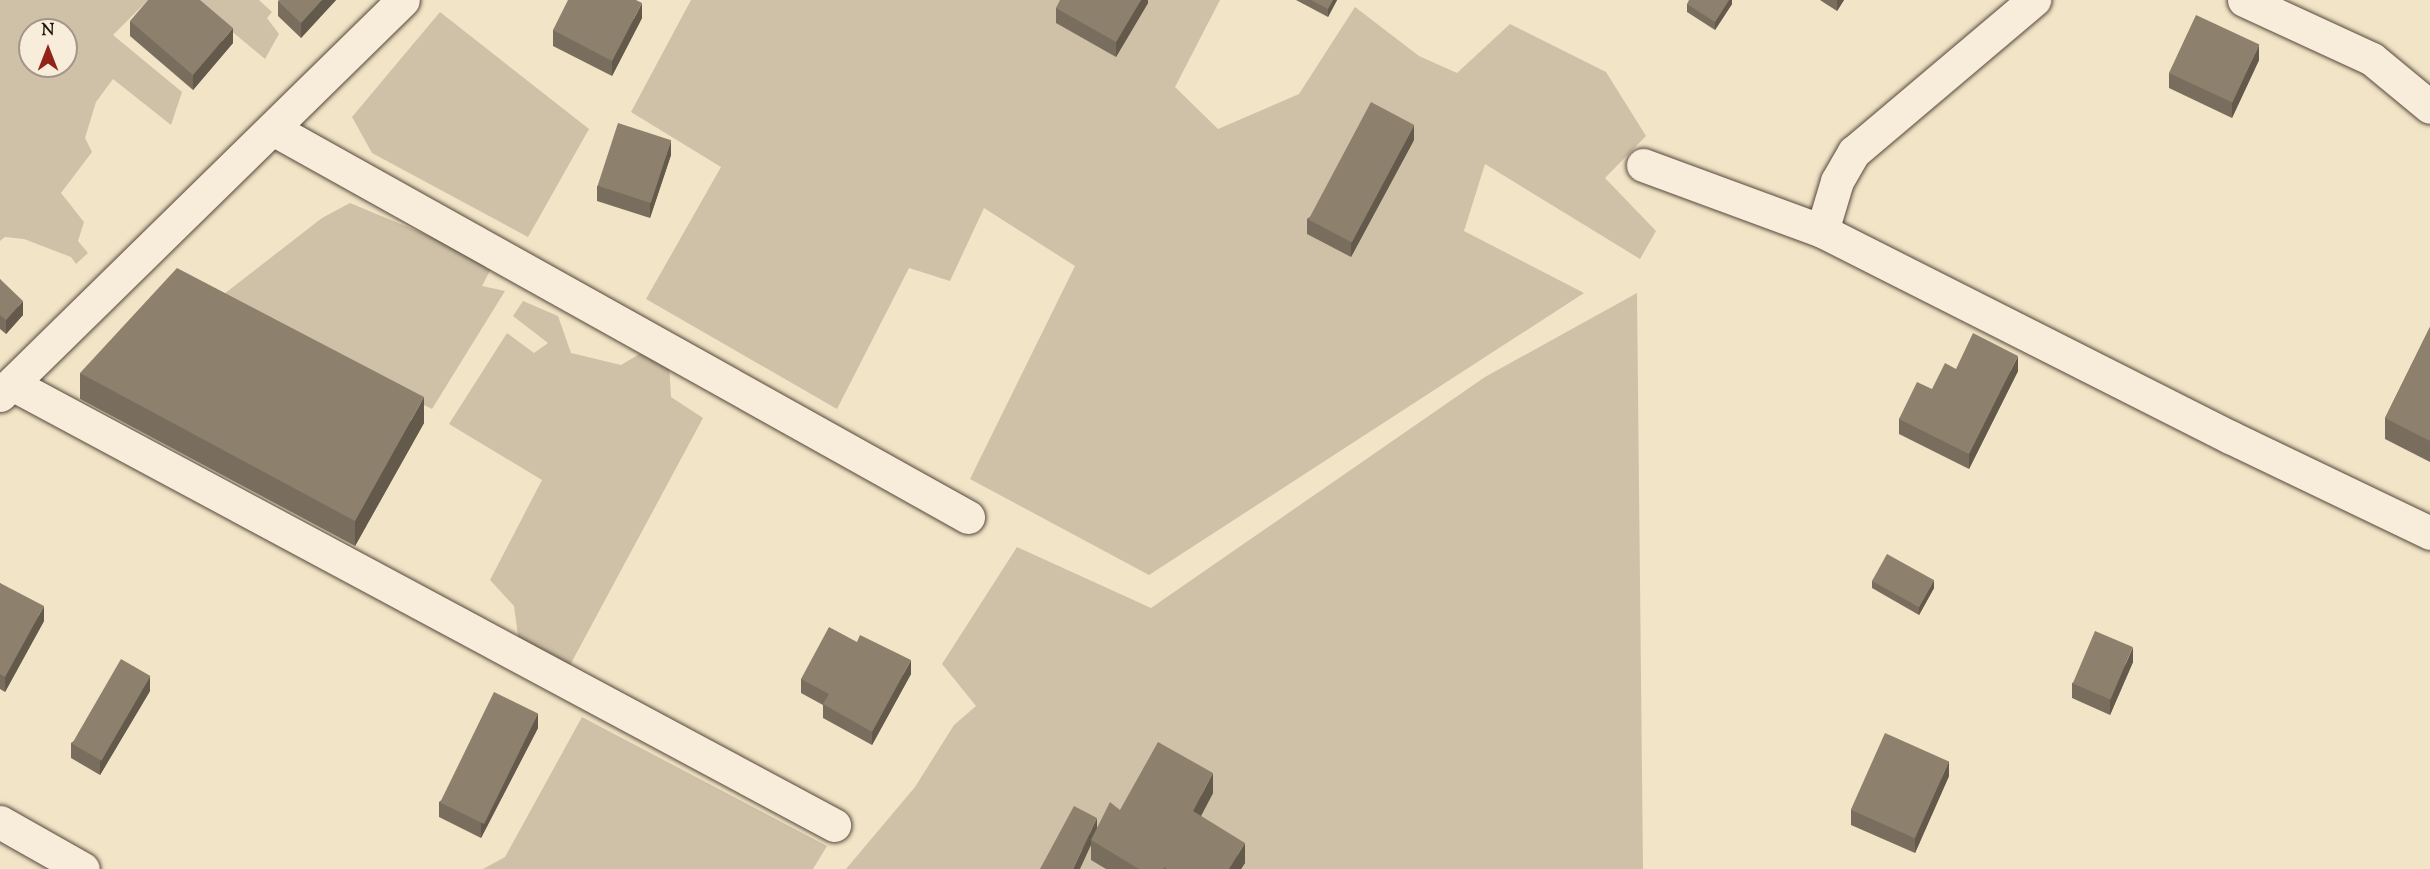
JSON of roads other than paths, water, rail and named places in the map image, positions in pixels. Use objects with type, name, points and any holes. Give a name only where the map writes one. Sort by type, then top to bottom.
[{"type":"street","points":[[403,0],[6,389],[834,825]]},
{"type":"street","points":[[1822,231],[1837,181],[1854,152],[2034,0]]},
{"type":"street","points":[[2244,0],[2372,59],[2430,107]]},
{"type":"street","points":[[273,129],[968,517]]},
{"type":"street","points":[[1642,165],[1822,231],[2230,437],[2430,533]]},
{"type":"street","points":[[0,822],[83,869]]}]
